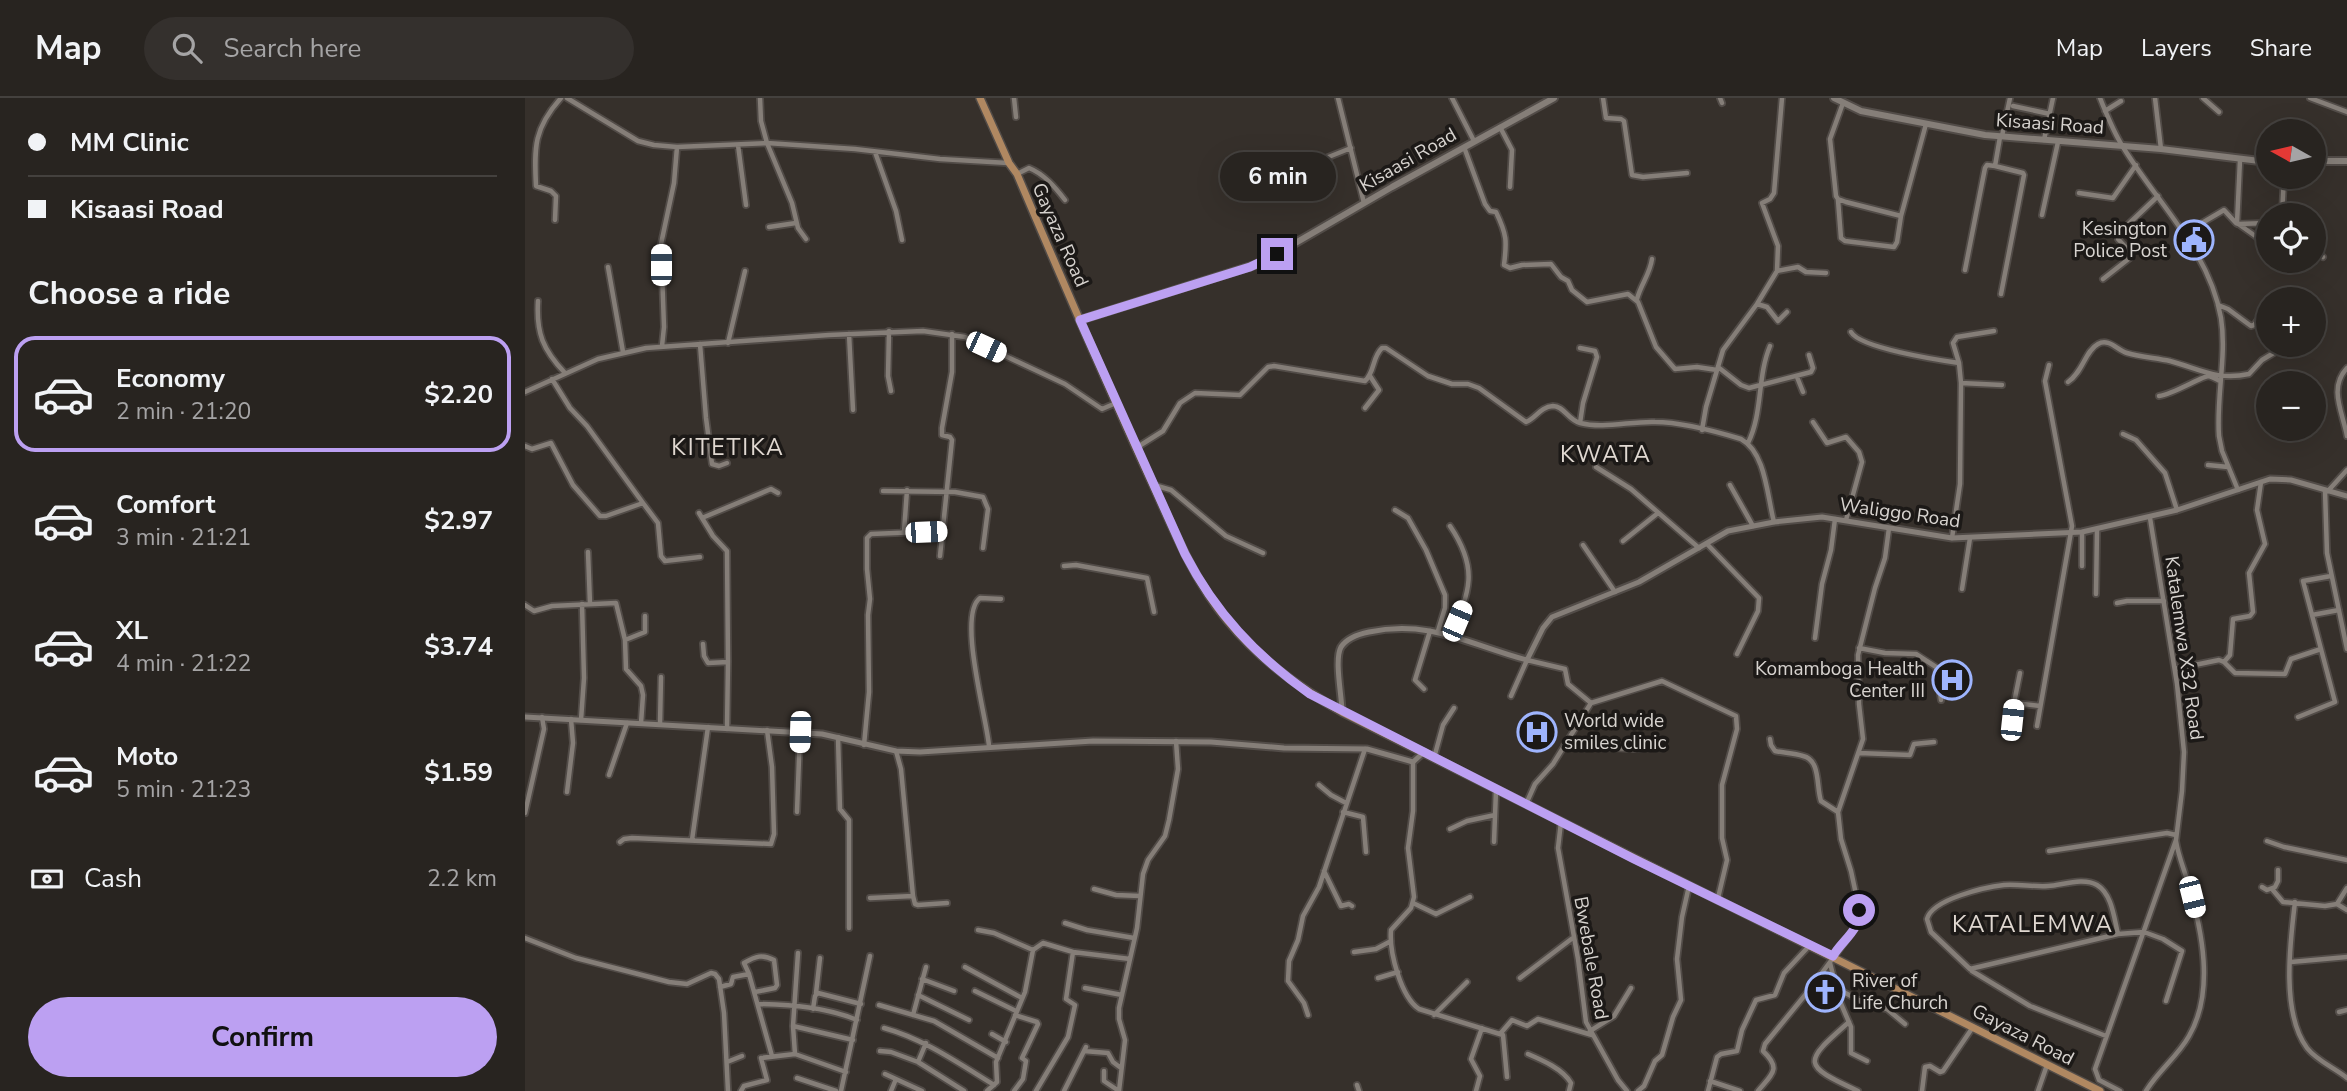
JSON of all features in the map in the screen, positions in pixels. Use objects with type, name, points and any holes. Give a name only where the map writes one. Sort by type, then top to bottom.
[{"type":"main road","name":"Gayaza Road","points":[[980,98],[1009,163],[1017,174],[1136,448],[1199,582],[1247,643],[1282,674],[1342,712],[1718,898],[1810,945],[1831,959],[2100,1091]]},
{"type":"main road","name":"Kisaasi Road","points":[[1080,320],[1261,263],[1544,100],[1554,98]]},
{"type":"main road","name":"Kisaasi Road","points":[[1834,98],[1861,111],[2001,137],[2161,149],[2256,161]]},
{"type":"main road","points":[[2326,161],[2347,161]]},
{"type":"street","points":[[555,220],[555,194],[536,186],[537,139],[541,123],[561,98]]},
{"type":"street","points":[[567,98],[576,100],[638,141],[677,147],[767,143],[1009,163]]},
{"type":"street","points":[[760,98],[761,121],[767,143],[792,203],[796,223],[806,239]]},
{"type":"street","points":[[1014,98],[1016,117]]},
{"type":"street","points":[[1338,98],[1364,203]]},
{"type":"street","points":[[1452,98],[1474,141]]},
{"type":"street","points":[[1603,98],[1606,118],[1623,121],[1632,175],[1643,177],[1687,173]]},
{"type":"street","points":[[1702,430],[1717,369],[1727,344],[1757,304],[1777,271],[1778,246],[1762,203],[1774,193],[1782,98]]},
{"type":"street","points":[[1994,166],[2010,98]]},
{"type":"street","points":[[2043,141],[2053,98]]},
{"type":"street","points":[[2100,98],[2122,146],[2185,233],[2201,260],[2218,305],[2222,338],[2219,436],[2238,490]]},
{"type":"street","points":[[2155,98],[2161,149]]},
{"type":"street","points":[[2203,98],[2219,112]]},
{"type":"street","points":[[2310,98],[2347,113]]},
{"type":"street","points":[[2105,111],[2120,101]]},
{"type":"street","points":[[1843,103],[1830,139],[1842,240],[1894,247],[1926,124]]},
{"type":"street","points":[[2013,106],[2050,114]]},
{"type":"street","points":[[1500,127],[1512,150],[1510,187]]},
{"type":"street","points":[[2042,215],[2058,142]]},
{"type":"street","points":[[738,145],[746,205]]},
{"type":"street","points":[[1464,146],[1485,204],[1490,211],[1496,212],[1504,230],[1508,243],[1504,265],[1510,268],[1551,264],[1568,281],[1572,290],[1587,302],[1628,294],[1637,300],[1657,347],[1675,369],[1717,369],[1744,387],[1760,386],[1812,371],[1809,355]]},
{"type":"street","points":[[662,346],[664,327],[661,244],[674,183],[677,147]]},
{"type":"street","points":[[1316,162],[1352,148]]},
{"type":"street","points":[[875,151],[896,211],[902,240]]},
{"type":"street","points":[[2237,223],[2240,160]]},
{"type":"street","points":[[1965,270],[1985,168],[1987,165],[2023,173],[2001,294]]},
{"type":"street","points":[[2079,193],[2113,198],[2136,165]]},
{"type":"street","points":[[1017,174],[1029,168],[1034,170],[1052,183],[1065,200]]},
{"type":"street","points":[[2103,279],[2131,257],[2131,253],[2118,239],[2118,234],[2158,196]]},
{"type":"street","points":[[1838,199],[1901,216]]},
{"type":"street","points":[[2185,233],[2224,210],[2256,236]]},
{"type":"street","points":[[769,227],[796,223]]},
{"type":"street","points":[[2237,223],[2256,223]]},
{"type":"street","points":[[1637,300],[1640,288],[1649,276],[1652,259]]},
{"type":"street","points":[[608,267],[623,352]]},
{"type":"street","points":[[1777,271],[1798,267],[1806,272],[1826,273]]},
{"type":"street","points":[[728,343],[745,271]]},
{"type":"street","points":[[538,301],[539,327],[546,351],[565,373]]},
{"type":"street","points":[[1757,304],[1767,307],[1778,321],[1787,312]]},
{"type":"street","points":[[2218,305],[2251,326],[2256,322]]},
{"type":"street","points":[[889,331],[888,376],[891,391]]},
{"type":"street","points":[[525,393],[565,373],[623,352],[662,346],[923,331],[965,337],[1065,384],[1102,409],[1117,403]]},
{"type":"street","points":[[1952,538],[1960,484],[1961,383],[1954,340],[1957,337],[1994,331]]},
{"type":"street","points":[[1851,332],[1857,340],[1959,363]]},
{"type":"street","points":[[849,334],[853,410]]},
{"type":"street","points":[[940,556],[952,440],[943,435],[941,428],[952,372],[952,334]]},
{"type":"street","points":[[2068,382],[2080,372],[2093,348],[2102,343],[2108,343],[2128,353],[2172,362],[2220,379]]},
{"type":"street","points":[[700,344],[712,464],[719,467],[727,463]]},
{"type":"street","points":[[1748,443],[1753,432],[1763,363],[1770,346]]},
{"type":"street","points":[[1136,448],[1163,431],[1181,403],[1190,395],[1198,392],[1240,395],[1270,366],[1365,381],[1370,376],[1377,353],[1382,348],[1387,348],[1428,376],[1452,384],[1468,384],[1479,388],[1526,422],[1543,409],[1555,406],[1580,423],[1655,422],[1729,435],[1748,443],[1758,462],[1774,522]]},
{"type":"street","points":[[1580,348],[1596,352],[1597,357],[1580,423]]},
{"type":"street","points":[[2159,396],[2172,394],[2204,377],[2220,379],[2249,374],[2267,357]]},
{"type":"street","points":[[2037,726],[2072,526],[2045,381],[2049,365]]},
{"type":"street","points":[[2347,368],[2342,373],[2336,392],[2347,436]]},
{"type":"street","points":[[1365,408],[1379,390],[1370,376]]},
{"type":"street","points":[[1797,377],[1803,392]]},
{"type":"street","points":[[552,379],[570,408],[587,426],[658,523],[661,556],[665,561],[700,557]]},
{"type":"street","points":[[1961,383],[2002,385]]},
{"type":"street","points":[[1813,422],[1829,444],[1846,438],[1862,456],[1846,520]]},
{"type":"street","points":[[2123,434],[2136,440],[2165,473],[2178,510]]},
{"type":"street","points":[[525,446],[532,449],[547,443],[553,444],[573,485],[600,516],[643,503]]},
{"type":"street","points":[[2208,464],[2228,467]]},
{"type":"street","points":[[1596,467],[1632,489],[1700,548]]},
{"type":"street","points":[[2347,470],[2326,490],[2327,553],[2347,649]]},
{"type":"street","name":"Waliggo Road","points":[[1527,660],[1543,628],[1552,617],[1616,593],[1728,531],[1753,526],[1814,517],[1952,538],[2069,533],[2097,530],[2178,510],[2280,478],[2347,496]]},
{"type":"street","points":[[2224,662],[2230,652],[2233,619],[2250,616],[2253,612],[2250,570],[2265,544],[2257,510],[2261,482]]},
{"type":"street","points":[[1153,485],[1171,490],[1226,536],[1262,553]]},
{"type":"street","points":[[1730,485],[1753,526]]},
{"type":"street","points":[[727,729],[727,551],[713,536],[700,515],[771,489],[778,493]]},
{"type":"street","points":[[904,532],[907,490]]},
{"type":"street","points":[[883,491],[979,495],[986,502],[988,509],[983,548]]},
{"type":"street","points":[[1395,510],[1408,518],[1428,555],[1445,596],[1445,608],[1415,680],[1425,689]]},
{"type":"street","points":[[1623,541],[1658,513]]},
{"type":"street","name":"Katalemwa X32 Road","points":[[2120,1091],[2099,1080],[2095,1072],[2176,838],[2185,760],[2175,668],[2150,517]]},
{"type":"street","points":[[1815,639],[1822,584],[1831,550],[1835,519]]},
{"type":"street","points":[[1450,526],[1464,550],[1469,582],[1467,597],[1451,635]]},
{"type":"street","points":[[1758,1091],[1771,1074],[1774,1065],[1774,1061],[1763,1051],[1765,1044],[1856,928],[1859,918],[1851,871],[1839,829],[1838,812],[1863,739],[1859,704],[1859,648],[1885,558],[1889,528]]},
{"type":"street","points":[[2096,594],[2097,530]]},
{"type":"street","points":[[864,745],[869,692],[870,599],[867,538],[871,534],[943,531]]},
{"type":"street","points":[[2082,532],[2082,566]]},
{"type":"street","points":[[1962,589],[1970,538]]},
{"type":"street","points":[[1707,544],[1759,598],[1758,611],[1737,654]]},
{"type":"street","points":[[1583,545],[1616,593]]},
{"type":"street","points":[[588,552],[590,604]]},
{"type":"street","points":[[1064,566],[1076,565],[1147,578],[1154,612]]},
{"type":"street","points":[[2298,717],[2335,702],[2303,580],[2331,576]]},
{"type":"street","points":[[989,746],[975,674],[972,634],[974,606],[980,598],[1001,599]]},
{"type":"street","points":[[2117,603],[2164,601]]},
{"type":"street","points":[[525,605],[534,611],[552,606],[616,603],[625,640],[626,669],[641,686],[643,695],[641,723]]},
{"type":"street","points":[[581,720],[584,692],[582,604]]},
{"type":"street","points":[[2312,615],[2339,610]]},
{"type":"street","points":[[625,640],[645,632],[645,616]]},
{"type":"street","points":[[1342,712],[1338,659],[1344,643],[1360,634],[1409,628],[1434,630],[1527,660],[1564,668],[1568,684],[1591,703]]},
{"type":"street","points":[[703,644],[708,663],[728,662]]},
{"type":"street","points":[[1859,648],[1920,656],[1936,667],[1941,700]]},
{"type":"street","points":[[2175,668],[2213,660],[2224,662],[2231,672],[2238,674],[2285,674],[2291,659],[2321,649]]},
{"type":"street","points":[[1511,696],[1527,660]]},
{"type":"street","points":[[2012,720],[2019,673]]},
{"type":"street","points":[[660,724],[661,677]]},
{"type":"street","points":[[1526,804],[1535,784],[1553,764],[1591,703],[1662,681],[1738,718],[1722,785],[1722,838],[1727,860],[1718,898]]},
{"type":"street","points":[[2014,703],[2040,706]]},
{"type":"street","points":[[1434,758],[1443,725],[1454,708]]},
{"type":"street","points":[[525,717],[800,732],[838,737],[896,751],[921,752],[1093,741],[1176,741],[1284,748],[1365,749],[1413,762]]},
{"type":"street","points":[[525,813],[544,729],[542,718]]},
{"type":"street","points":[[567,792],[573,743],[571,719]]},
{"type":"street","points":[[609,775],[627,723]]},
{"type":"street","points":[[692,840],[708,726]]},
{"type":"street","points":[[620,842],[632,838],[771,844],[772,767],[767,730]]},
{"type":"street","points":[[797,813],[800,732]]},
{"type":"street","points":[[838,737],[840,809],[849,820],[849,928]]},
{"type":"street","points":[[1563,746],[1638,749],[1647,747],[1657,738]]},
{"type":"street","points":[[1770,739],[1775,751],[1802,755],[1810,759],[1815,769],[1819,797],[1823,803],[1838,812]]},
{"type":"street","points":[[1104,1072],[1104,1081],[1119,1091],[1125,1040],[1118,1014],[1145,867],[1165,836],[1169,820],[1178,769],[1176,741]]},
{"type":"street","points":[[1859,753],[1910,755],[1914,744],[1934,742]]},
{"type":"street","points":[[1308,1015],[1304,1003],[1291,987],[1288,968],[1303,916],[1324,871],[1365,749]]},
{"type":"street","points":[[896,751],[901,769],[915,904],[947,903]]},
{"type":"street","points":[[1424,752],[1413,762],[1413,811],[1408,848],[1414,885],[1413,903],[1391,927],[1391,941],[1398,972],[1411,1002],[1419,1009],[1500,1034],[1504,1039],[1507,1077]]},
{"type":"street","points":[[1319,785],[1331,796],[1346,803]]},
{"type":"street","points":[[1494,842],[1496,789]]},
{"type":"street","points":[[1343,813],[1363,817],[1366,852]]},
{"type":"street","points":[[1450,829],[1467,821],[1495,815]]},
{"type":"street","name":"Bwebale Road","points":[[1561,821],[1558,848],[1574,937],[1583,1011],[1591,1033],[1627,1091]]},
{"type":"street","points":[[2049,851],[2167,833],[2176,838],[2197,924],[2202,957],[2203,995],[2188,1037],[2146,1091]]},
{"type":"street","points":[[2267,841],[2347,860]]},
{"type":"street","points":[[2272,889],[2278,881],[2278,870]]},
{"type":"street","points":[[1324,871],[1341,906],[1352,906]]},
{"type":"street","points":[[2106,1036],[2030,1006],[1970,970],[1931,932],[1927,919],[1932,909],[1962,894],[1980,890],[2003,885],[2091,883],[2105,892],[2111,905],[2117,934]]},
{"type":"street","points":[[1638,1091],[1644,1086],[1655,1061],[1662,1055],[1681,1000],[1677,959],[1683,908],[1689,885]]},
{"type":"street","points":[[2262,887],[2272,889],[2281,900],[2325,906],[2337,904],[2347,910]]},
{"type":"street","points":[[2337,904],[2347,888]]},
{"type":"street","points":[[1094,889],[1116,895],[1140,896]]},
{"type":"street","points":[[870,898],[913,896]]},
{"type":"street","points":[[1413,903],[1436,914],[1470,897]]},
{"type":"street","points":[[2295,902],[2291,962],[2293,1013],[2309,1050],[2347,1078]]},
{"type":"street","points":[[1065,923],[1087,930],[1134,938]]},
{"type":"street","points":[[978,930],[994,933],[1033,950]]},
{"type":"street","points":[[1970,970],[2117,934],[2144,932],[2163,939],[2182,951],[2166,1000]]},
{"type":"street","points":[[1520,978],[1574,937]]},
{"type":"street","points":[[525,938],[567,956],[669,982],[687,984],[711,973],[715,974],[720,987],[728,1091]]},
{"type":"street","points":[[1354,952],[1376,949],[1391,941]]},
{"type":"street","points":[[884,1028],[926,1043],[992,1089],[998,1079],[995,1068],[1022,998],[1033,950],[1043,943],[1073,952],[1130,959]]},
{"type":"street","points":[[1708,1091],[1718,1055],[1737,1051],[1742,1030],[1756,1000],[1775,995],[1784,973],[1810,945]]},
{"type":"street","points":[[1036,1091],[1069,1034],[1075,1005],[1066,999],[1073,952]]},
{"type":"street","points":[[795,1054],[793,1005],[798,954]]},
{"type":"street","points":[[2291,962],[2346,954]]},
{"type":"street","points":[[755,992],[777,985],[774,960],[764,955],[744,963],[759,1004],[772,1056]]},
{"type":"street","points":[[841,1091],[870,956]]},
{"type":"street","points":[[813,1009],[820,958]]},
{"type":"street","points":[[1831,959],[1836,988],[1849,1022],[1851,1053],[1867,1061]]},
{"type":"street","points":[[913,1015],[926,967]]},
{"type":"street","points":[[965,967],[1022,998]]},
{"type":"street","points":[[1378,978],[1398,972]]},
{"type":"street","points":[[720,987],[731,984],[733,977],[749,974]]},
{"type":"street","points":[[922,979],[954,990]]},
{"type":"street","points":[[1433,1015],[1467,982]]},
{"type":"street","points":[[1084,988],[1122,995]]},
{"type":"street","points":[[1500,1034],[1512,1020],[1529,1026],[1538,1019],[1591,1033],[1615,1016],[1631,988]]},
{"type":"street","points":[[1836,988],[1868,1006],[1887,1009],[1905,1024]]},
{"type":"street","points":[[975,991],[1038,1024],[1022,1058],[1026,1061],[1023,1079],[1014,1091]]},
{"type":"street","points":[[816,993],[860,1004]]},
{"type":"street","points":[[919,995],[969,1020]]},
{"type":"street","points":[[759,1004],[793,1005],[857,1020]]},
{"type":"street","points":[[879,1006],[934,1021],[998,1058]]},
{"type":"street","points":[[2339,1012],[2347,1010]]},
{"type":"street","points":[[1849,1022],[1817,1050],[1816,1066],[1821,1072],[1859,1091]]},
{"type":"street","points":[[793,1026],[853,1040]]},
{"type":"street","points":[[1922,1091],[1924,1067],[1930,1066],[1942,1072],[1973,1027]]},
{"type":"street","points":[[1476,1091],[1480,1076],[1472,1059],[1482,1028]]},
{"type":"street","points":[[992,1034],[1006,1042]]},
{"type":"street","points":[[918,1062],[926,1043]]},
{"type":"street","points":[[1064,1091],[1085,1049],[1108,1053],[1112,1061],[1122,1069]]},
{"type":"street","points":[[880,1051],[918,1062],[952,1088],[964,1091]]},
{"type":"street","points":[[741,1091],[744,1086],[768,1080],[760,1060],[772,1056],[795,1054],[846,1072]]},
{"type":"street","points":[[1528,1054],[1568,1077],[1571,1083],[1569,1091]]},
{"type":"street","points":[[727,1062],[742,1056]]},
{"type":"street","points":[[2038,1091],[2047,1065]]},
{"type":"street","points":[[885,1074],[922,1091]]},
{"type":"street","points":[[797,1078],[836,1091]]},
{"type":"street","points":[[891,1091],[896,1079]]},
{"type":"street","points":[[1710,1081],[1740,1091]]},
{"type":"street","points":[[1357,1085],[1359,1091]]},
{"type":"place","name":"Kesington Police Post","points":[[2194,240]]},
{"type":"place","name":"Komamboga Health Center III","points":[[1952,680]]},
{"type":"place","name":"World wide smiles clinic","points":[[1537,732]]},
{"type":"place","name":"River of Life Church","points":[[1825,992]]},
{"type":"district","name":"KITETIKA","points":[[728,447]]},
{"type":"district","name":"KWATA","points":[[1606,454]]},
{"type":"district","name":"KATALEMWA","points":[[2033,924]]},
{"type":"route","points":[[1277,254],[1250,267],[1080,320],[1199,582],[1247,643],[1282,674],[1342,712],[1833,956],[1859,923],[1859,910]]}]
